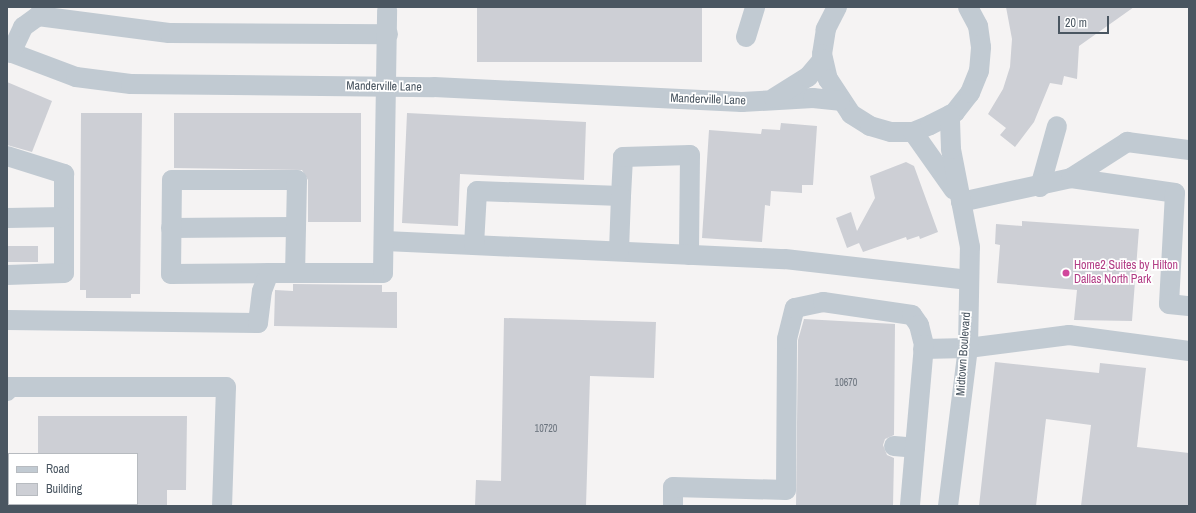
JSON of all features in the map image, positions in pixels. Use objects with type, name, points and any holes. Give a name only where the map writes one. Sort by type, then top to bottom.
[{"type":"street","points":[[746,37],[755,7]]},
{"type":"street","points":[[837,7],[826,30],[823,59],[828,79],[840,102],[870,126],[891,132],[913,132],[950,115],[970,93],[979,71],[978,26],[968,7]]},
{"type":"street","points":[[978,26],[987,7]]},
{"type":"street","points":[[295,273],[297,180],[172,180],[171,274],[383,273],[388,86],[387,10]]},
{"type":"street","points":[[9,52],[23,27],[38,16],[149,32],[388,34]]},
{"type":"street","name":"Manderville Lane","points":[[9,52],[76,77],[132,84],[388,86],[767,101],[812,98],[840,102]]},
{"type":"street","points":[[767,101],[808,76],[823,59]]},
{"type":"street","name":"Midtown Boulevard","points":[[948,506],[968,348],[970,247],[951,149],[950,115]]},
{"type":"street","points":[[1040,187],[1057,126]]},
{"type":"street","name":"Midtown Boulevard","points":[[913,132],[943,170],[961,202]]},
{"type":"street","points":[[961,202],[1040,187],[1072,178],[1127,142],[1189,150]]},
{"type":"street","points":[[619,252],[623,157],[690,155],[689,255]]},
{"type":"street","points":[[7,156],[64,174],[64,273],[7,275]]},
{"type":"street","points":[[1072,178],[1182,194],[1169,304],[1189,306]]},
{"type":"street","points":[[474,245],[477,191],[622,196]]},
{"type":"street","points":[[7,218],[64,217]]},
{"type":"street","points":[[171,228],[296,228]]},
{"type":"street","points":[[384,241],[786,259],[969,280]]},
{"type":"street","points":[[7,320],[258,323],[262,291],[269,273]]},
{"type":"street","points":[[673,506],[673,487],[786,490],[787,339],[795,308],[823,302],[912,315],[919,325],[923,349],[915,448],[905,496]]},
{"type":"street","points":[[923,349],[968,348],[1069,335],[1189,351]]},
{"type":"street","points":[[7,391],[10,386],[226,387],[222,506]]},
{"type":"street","points":[[894,446],[915,448]]},
{"type":"building","points":[[477,7],[702,7],[702,62],[477,62]]},
{"type":"building","points":[[1006,7],[1134,7],[1079,46],[1077,79],[1064,76],[1062,85],[1050,83],[1034,122],[1015,147],[1000,135],[1006,128],[988,114],[1003,89],[1010,67],[1012,39]]},
{"type":"building","points":[[7,82],[52,101],[32,152],[7,145]]},
{"type":"building","points":[[81,113],[142,113],[140,294],[131,294],[131,298],[86,298],[86,290],[80,290]]},
{"type":"building","points":[[174,113],[361,113],[361,222],[308,222],[308,180],[302,170],[174,168]]},
{"type":"building","points":[[407,113],[586,122],[584,180],[460,174],[458,226],[402,223]]},
{"type":"building","points":[[781,123],[817,126],[813,185],[802,185],[802,193],[771,191],[770,206],[765,205],[762,242],[702,238],[709,130],[761,134],[762,129],[780,130]]},
{"type":"building","points":[[906,162],[914,166],[938,232],[920,239],[919,236],[907,240],[906,237],[863,252],[859,243],[847,248],[836,218],[851,212],[857,231],[875,198],[870,176]]},
{"type":"building","name":"Home2 Suites by Hilton Dallas North Park","points":[[1022,221],[1139,229],[1132,321],[1074,320],[1077,290],[997,283],[1000,245],[995,244],[996,224],[1022,226]]},
{"type":"building","points":[[7,246],[38,246],[38,262],[7,262]]},
{"type":"building","points":[[293,284],[382,285],[382,292],[397,292],[397,328],[274,326],[275,290],[293,291]]},
{"type":"building","points":[[504,318],[656,322],[654,378],[590,376],[586,506],[475,506],[476,480],[501,481]]},
{"type":"building","points":[[804,319],[895,324],[894,435],[885,439],[883,445],[887,455],[894,458],[893,506],[796,506],[798,340]]},
{"type":"building","points":[[995,362],[1099,373],[1100,363],[1146,368],[1137,447],[1189,453],[1189,506],[1081,506],[1091,425],[1046,419],[1036,506],[979,506]]},
{"type":"building","points":[[38,416],[187,416],[186,490],[167,490],[167,506],[137,506],[138,453],[38,453]]},
{"type":"place","name":"Home2 Suites by Hilton Dallas North Park","points":[[1066,273]]}]
